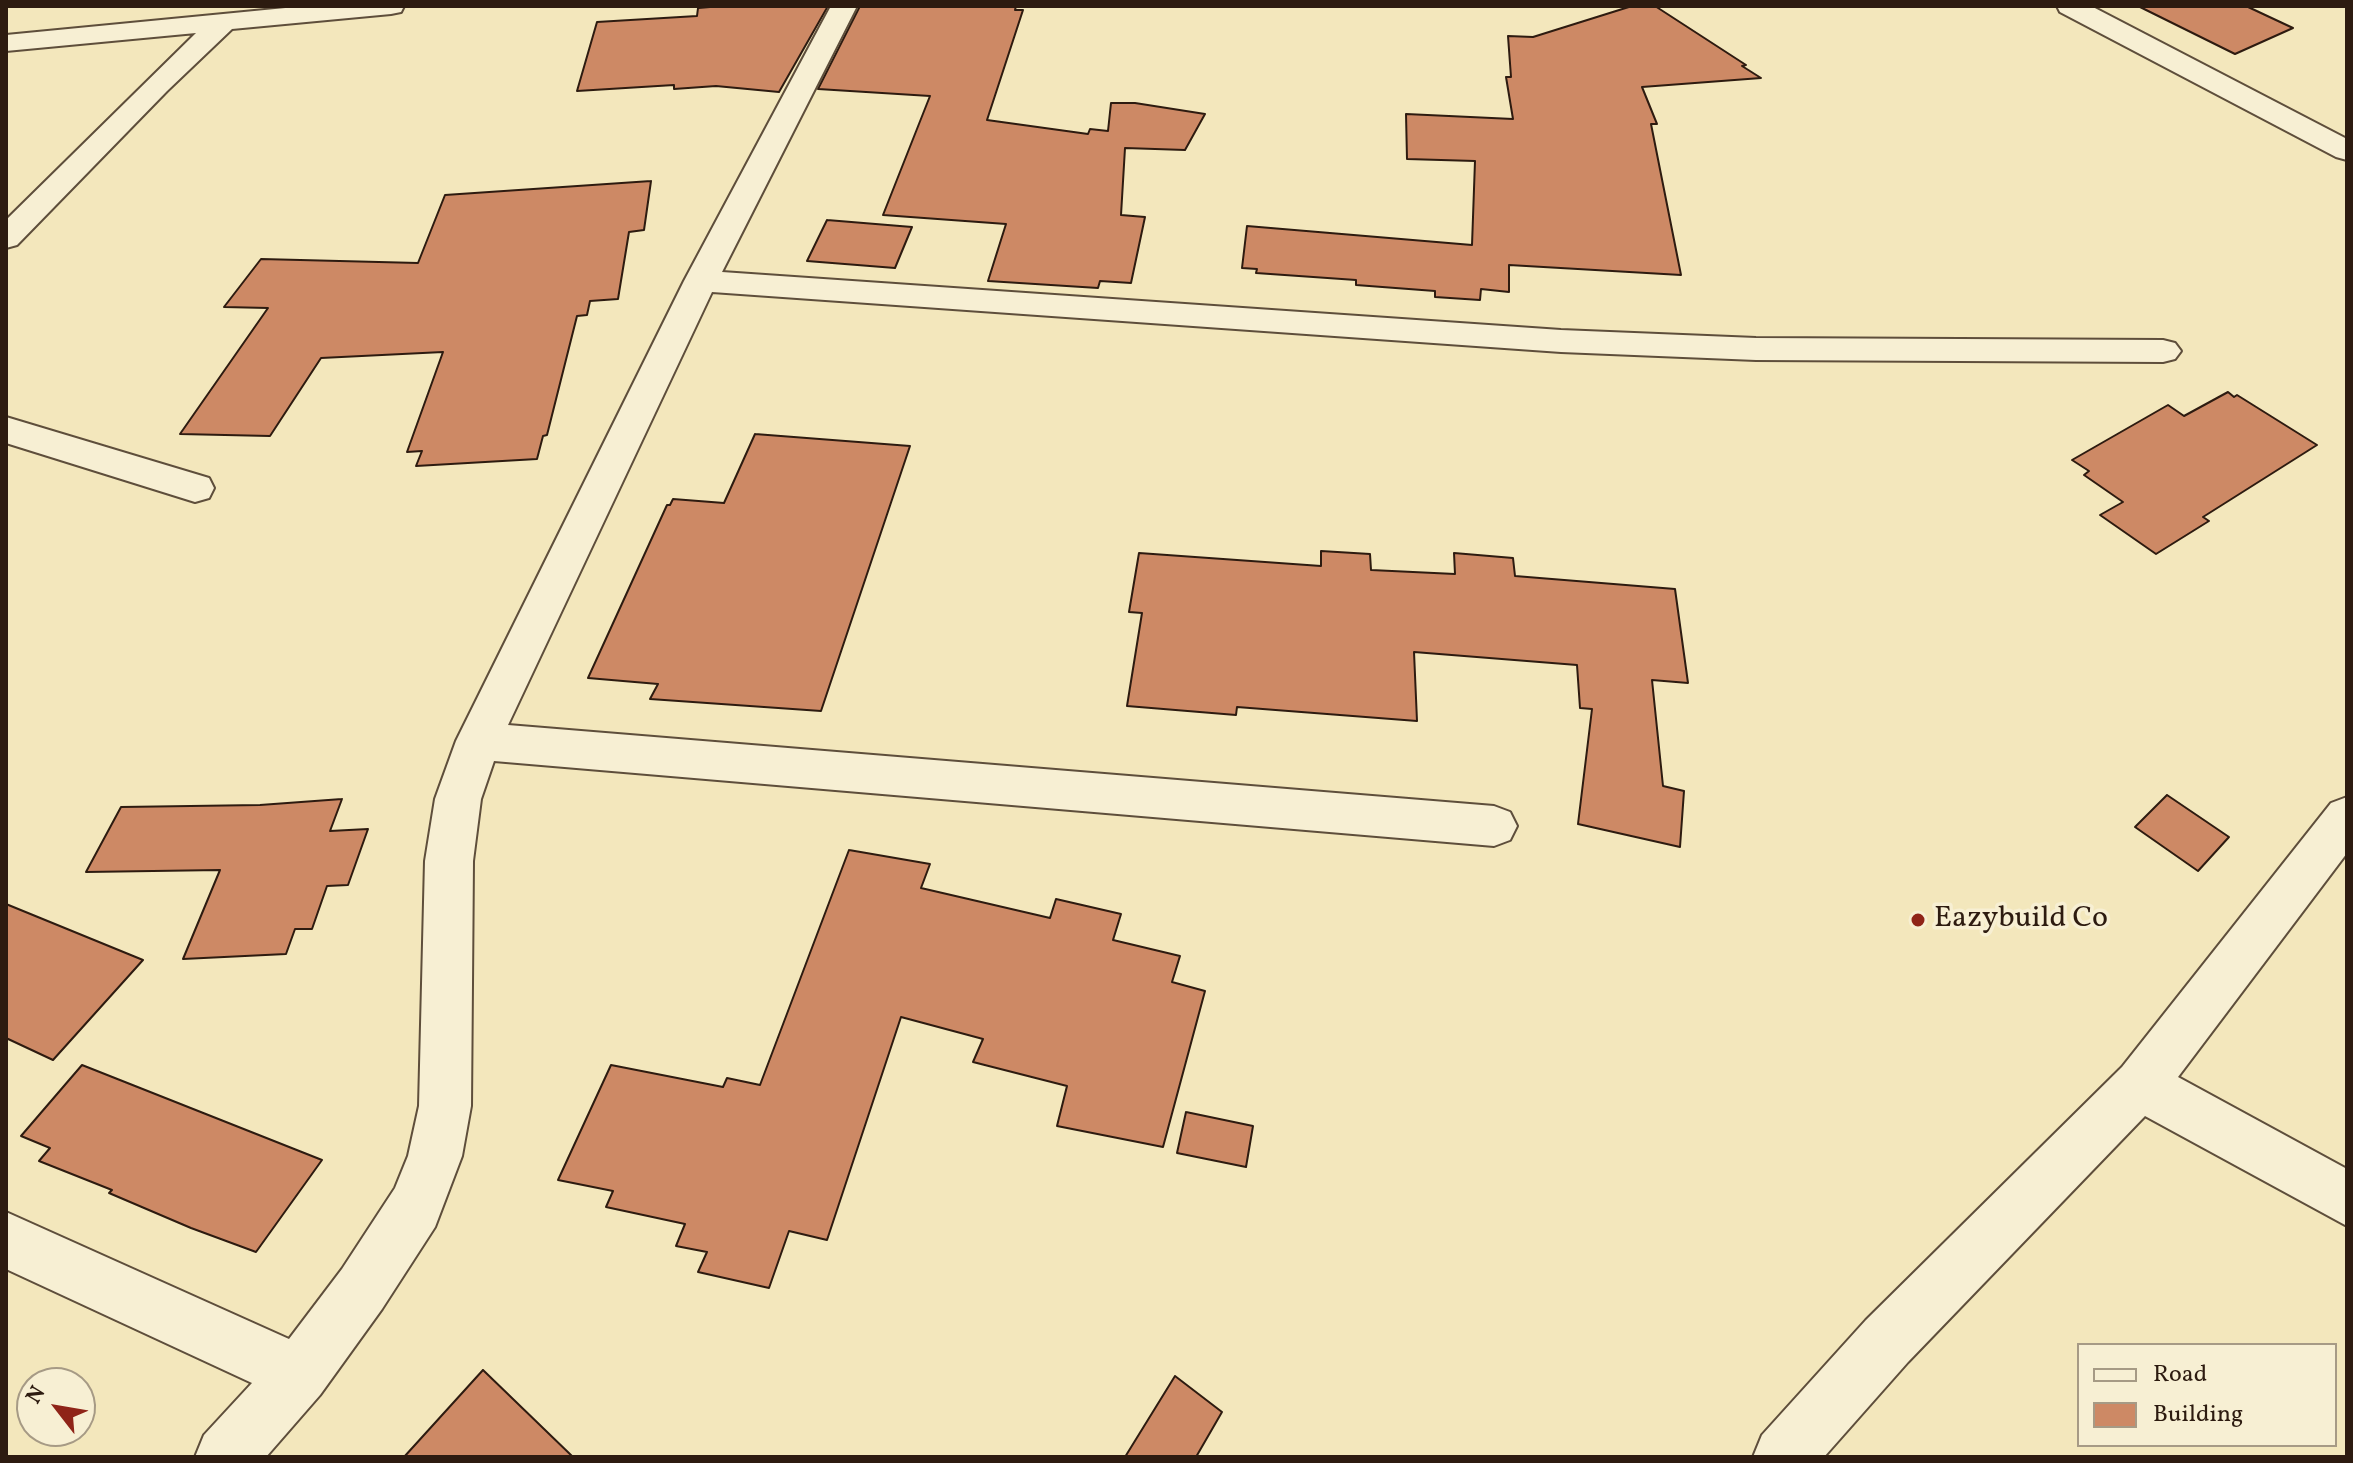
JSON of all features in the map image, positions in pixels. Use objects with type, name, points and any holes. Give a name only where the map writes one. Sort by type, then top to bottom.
[{"type":"street","points":[[6,43],[176,17],[223,23],[391,6]]},
{"type":"street","points":[[226,1457],[299,1374],[362,1289],[415,1207],[435,1156],[445,1106],[449,861],[458,799],[478,741],[701,281],[844,6]]},
{"type":"street","points":[[2070,6],[2347,151]]},
{"type":"street","points":[[6,238],[157,85],[223,23]]},
{"type":"street","points":[[701,281],[1561,341],[1756,349],[2163,351]]},
{"type":"street","points":[[6,430],[195,488]]},
{"type":"street","points":[[478,741],[1494,826]]},
{"type":"street","points":[[1784,1457],[1887,1341],[2140,1085],[2347,817]]},
{"type":"street","points":[[2140,1085],[2347,1199]]},
{"type":"street","points":[[6,1240],[299,1374]]},
{"type":"building","points":[[828,6],[779,92],[716,86],[674,89],[674,85],[577,91],[597,22],[697,16],[698,8]]},
{"type":"building","points":[[860,6],[1016,6],[1015,10],[1023,10],[987,120],[1088,134],[1090,129],[1108,131],[1111,103],[1135,103],[1205,114],[1185,150],[1125,148],[1121,215],[1145,217],[1131,283],[1100,281],[1098,288],[988,281],[1006,224],[883,215],[930,96],[818,89]]},
{"type":"building","points":[[1632,6],[1655,6],[1761,78],[1642,87],[1657,124],[1651,124],[1681,275],[1509,265],[1509,292],[1481,289],[1480,300],[1435,297],[1435,291],[1356,285],[1356,280],[1256,273],[1257,269],[1242,268],[1247,226],[1472,245],[1475,161],[1407,159],[1406,114],[1513,119],[1506,77],[1511,77],[1508,36],[1533,37]]},
{"type":"building","points":[[2138,6],[2246,6],[2293,28],[2235,54]]},
{"type":"building","points":[[651,181],[644,230],[629,232],[618,299],[590,301],[587,315],[577,316],[547,435],[543,436],[537,459],[416,466],[422,451],[407,452],[443,352],[321,358],[270,436],[180,434],[268,308],[224,307],[261,259],[418,263],[445,195]]},
{"type":"building","points":[[827,220],[912,227],[895,268],[807,261]]},
{"type":"building","points":[[2228,392],[2317,445],[2203,517],[2209,521],[2156,554],[2100,515],[2123,502],[2084,475],[2089,471],[2072,460],[2168,405],[2184,416]]},
{"type":"building","points":[[755,434],[910,446],[821,711],[650,699],[658,684],[588,678],[667,505],[673,499],[724,503]]},
{"type":"building","points":[[1321,551],[1370,554],[1371,570],[1455,574],[1454,553],[1513,558],[1515,576],[1675,589],[1688,683],[1652,680],[1663,786],[1684,791],[1680,847],[1578,824],[1592,709],[1580,708],[1577,665],[1414,652],[1417,721],[1237,707],[1236,715],[1127,706],[1142,613],[1129,612],[1139,553],[1321,566]]},
{"type":"building","points":[[2167,795],[2229,837],[2198,871],[2135,827]]},
{"type":"building","points":[[342,799],[330,831],[368,829],[348,885],[327,886],[312,929],[295,929],[286,954],[183,959],[220,870],[86,872],[121,807],[260,805]]},
{"type":"building","points":[[849,850],[930,864],[921,888],[1050,918],[1056,899],[1121,914],[1113,940],[1180,956],[1172,982],[1205,991],[1163,1147],[1057,1126],[1067,1086],[973,1062],[983,1039],[901,1017],[827,1240],[789,1231],[769,1288],[698,1272],[707,1252],[676,1246],[685,1224],[606,1207],[613,1191],[558,1180],[611,1065],[723,1087],[727,1078],[760,1085]]},
{"type":"building","points":[[6,904],[143,960],[53,1060],[6,1038]]},
{"type":"building","points":[[82,1065],[322,1160],[256,1252],[191,1228],[109,1193],[112,1190],[39,1161],[50,1148],[21,1136]]},
{"type":"building","points":[[1186,1112],[1253,1126],[1246,1167],[1177,1153]]},
{"type":"building","points":[[483,1370],[573,1457],[404,1457]]},
{"type":"building","points":[[1175,1376],[1222,1412],[1196,1457],[1125,1457]]},
{"type":"place","name":"Eazybuild Co","points":[[1918,920]]}]
